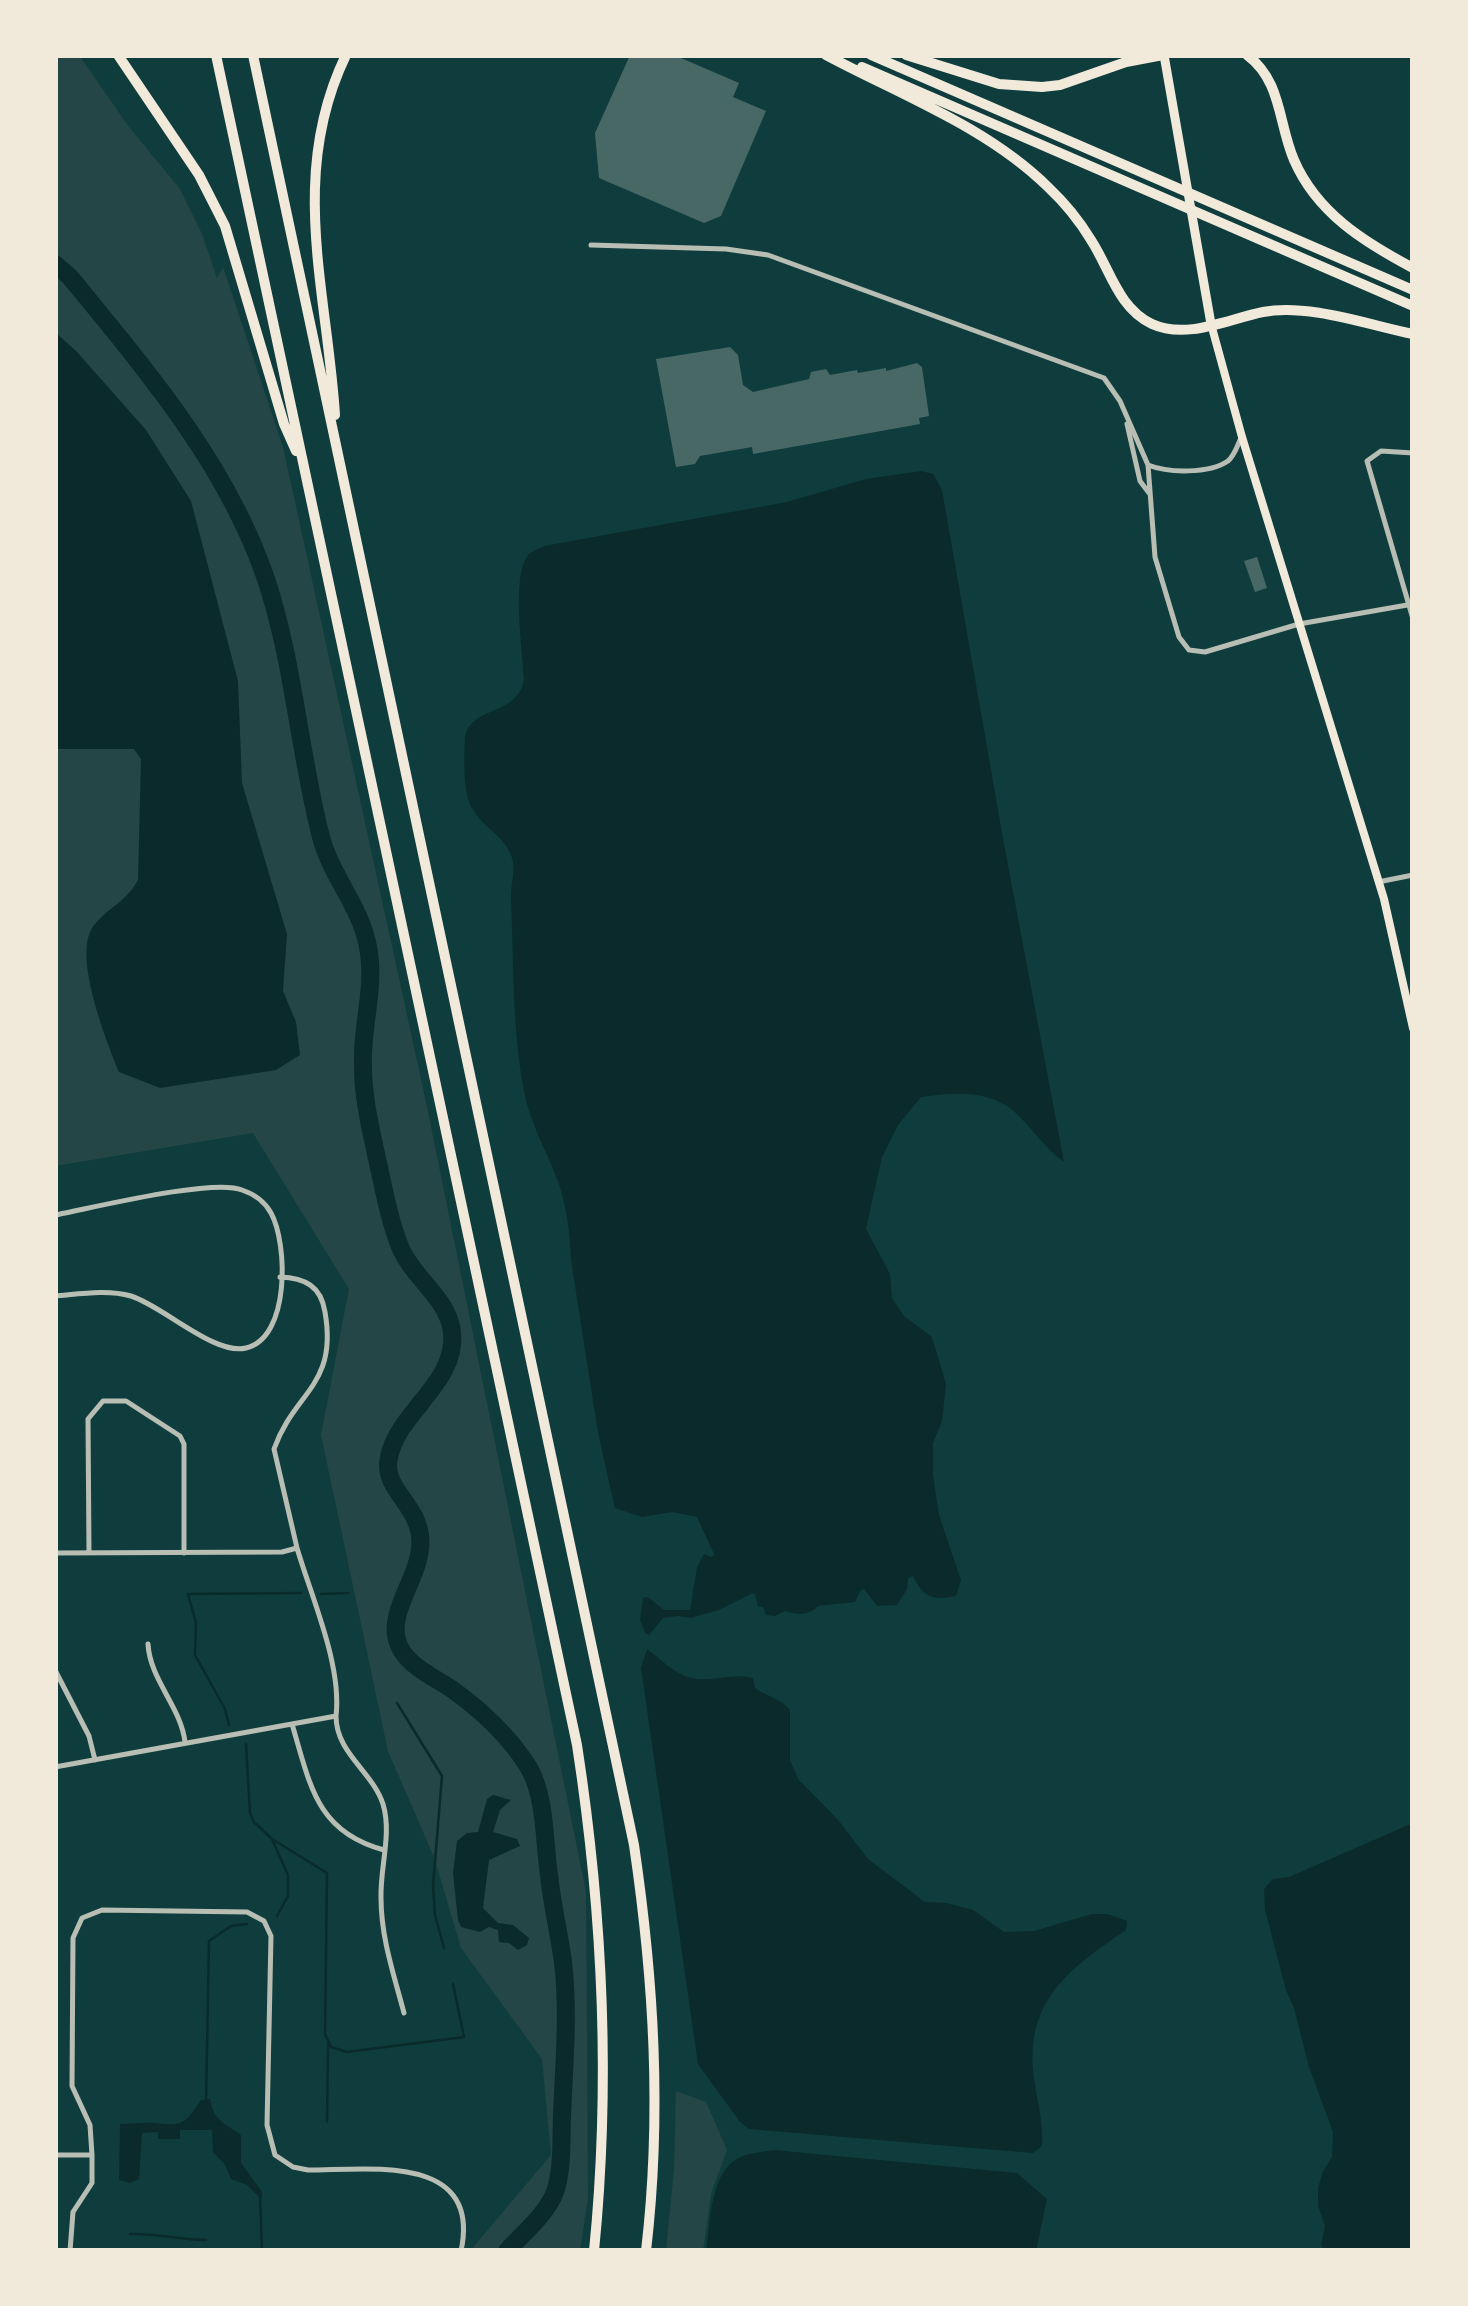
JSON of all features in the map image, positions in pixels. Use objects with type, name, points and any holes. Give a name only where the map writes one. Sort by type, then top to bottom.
[{"type":"highway","points":[[118,55],[199,175],[225,226],[284,424],[304,469]]},
{"type":"highway","points":[[216,55],[577,1745],[597,1900],[604,2003],[602,2153],[594,2251]]},
{"type":"highway","points":[[254,55],[634,1845],[648,1948],[656,2069],[646,2251]]},
{"type":"highway","points":[[338,451],[313,222],[313,183],[321,118],[346,55]]},
{"type":"highway","points":[[830,55],[1413,306]]},
{"type":"highway","points":[[830,55],[990,142],[1046,184],[1092,241],[1124,302],[1136,314],[1166,329],[1194,330],[1269,311],[1299,311],[1413,334]]},
{"type":"highway","points":[[871,55],[1413,290]]},
{"type":"highway","points":[[906,55],[959,73],[1020,86],[1060,85],[1164,55]]},
{"type":"highway","points":[[1096,72],[1116,55]]},
{"type":"highway","points":[[1248,55],[1272,85],[1294,161],[1322,204],[1362,240],[1413,268]]},
{"type":"main road","points":[[1164,55],[1212,324],[1242,437],[1378,882],[1413,1028]]},
{"type":"street","points":[[590,246],[741,250],[801,264],[1094,372],[1110,384],[1148,465],[1155,557],[1184,647],[1194,652],[1299,624],[1411,604]]},
{"type":"street","points":[[1126,416],[1135,465],[1149,493]]},
{"type":"street","points":[[1148,465],[1184,471],[1222,464],[1232,456],[1242,437]]},
{"type":"street","points":[[1413,453],[1381,450],[1370,457],[1370,476],[1413,619]]},
{"type":"street","points":[[1378,882],[1413,876]]},
{"type":"street","points":[[55,1215],[205,1188],[233,1187],[254,1195],[271,1213],[278,1233],[280,1276],[274,1325],[267,1338],[246,1348],[222,1346],[127,1295],[55,1296]]},
{"type":"street","points":[[280,1276],[312,1284],[320,1293],[327,1321],[328,1347],[319,1379],[285,1426],[274,1450],[329,1650],[337,1686],[338,1738],[382,1803],[386,1828],[380,1902],[384,1937],[404,2013]]},
{"type":"street","points":[[89,1553],[88,1419],[103,1401],[116,1399],[126,1400],[180,1436],[184,1444],[184,1553]]},
{"type":"street","points":[[55,1553],[282,1552],[298,1548]]},
{"type":"street","points":[[148,1644],[149,1662],[184,1729],[186,1744]]},
{"type":"street","points":[[55,1670],[90,1736],[96,1760]]},
{"type":"street","points":[[55,1767],[336,1716]]},
{"type":"street","points":[[292,1724],[313,1792],[330,1821],[351,1839],[384,1850]]},
{"type":"street","points":[[70,2251],[73,2212],[92,2183],[90,2125],[72,2086],[72,1938],[75,1928],[90,1912],[102,1910],[247,1912],[264,1921],[271,1936],[267,2126],[275,2156],[293,2167],[308,2170],[410,2171],[432,2178],[452,2192],[458,2203],[462,2251]]},
{"type":"street","points":[[55,2154],[92,2154]]},
{"type":"shaded area","points":[[55,55],[79,55],[129,127],[180,189],[202,234],[217,278],[223,267],[283,447],[426,1102],[586,1892],[588,2197],[580,2251],[470,2251],[551,2155],[542,2059],[461,1948],[434,1857],[388,1751],[321,1435],[349,1289],[253,1133],[55,1166]]},
{"type":"shaded area","points":[[55,332],[146,430],[191,501],[238,681],[242,783],[287,934],[283,991],[296,1022],[300,1055],[276,1070],[160,1088],[119,1072],[93,997],[88,975],[88,937],[95,924],[138,880],[141,759],[134,749],[55,749]]},
{"type":"shaded area","points":[[921,471],[933,474],[942,490],[1064,1162],[1009,1107],[986,1097],[960,1094],[921,1097],[898,1125],[882,1157],[866,1229],[890,1274],[892,1298],[904,1316],[932,1337],[946,1384],[942,1421],[933,1443],[933,1475],[939,1515],[961,1580],[956,1596],[930,1596],[913,1576],[908,1578],[907,1589],[897,1605],[877,1606],[864,1589],[855,1602],[818,1606],[803,1614],[785,1611],[775,1616],[766,1615],[755,1594],[751,1594],[691,1618],[663,1618],[649,1635],[640,1620],[643,1598],[648,1597],[664,1610],[690,1610],[697,1567],[704,1554],[714,1554],[697,1517],[672,1512],[642,1517],[615,1508],[598,1433],[564,1203],[530,1115],[520,1067],[513,972],[513,862],[506,846],[469,802],[465,740],[474,721],[513,700],[520,691],[524,679],[520,577],[530,553],[544,546],[787,502],[866,479]]},
{"type":"shaded area","points":[[647,1649],[688,1677],[753,1678],[755,1688],[786,1706],[790,1710],[790,1760],[798,1779],[839,1821],[868,1859],[925,1902],[973,1910],[1004,1932],[1034,1931],[1092,1914],[1108,1914],[1127,1921],[1126,1930],[1057,1986],[1038,2022],[1033,2069],[1042,2146],[1033,2153],[749,2129],[740,2122],[698,2064],[641,1668]]},
{"type":"shaded area","points":[[493,1795],[511,1800],[500,1810],[493,1832],[517,1839],[520,1846],[489,1860],[483,1908],[498,1923],[513,1925],[529,1938],[527,1945],[518,1950],[499,1942],[498,1930],[489,1927],[480,1932],[461,1927],[458,1920],[453,1873],[457,1841],[467,1833],[478,1832],[487,1799]]},
{"type":"shaded area","points":[[1413,1823],[1413,2251],[1326,2251],[1321,2245],[1325,2226],[1318,2206],[1318,2188],[1332,2157],[1333,2132],[1286,1990],[1265,1910],[1264,1889],[1273,1879],[1289,1877]]},
{"type":"shaded area","points":[[676,2091],[706,2102],[727,2150],[711,2194],[703,2251],[666,2251]]},
{"type":"shaded area","points":[[210,2099],[217,2117],[241,2135],[241,2163],[262,2192],[262,2200],[247,2185],[231,2179],[224,2163],[213,2152],[212,2130],[180,2130],[180,2139],[158,2139],[158,2132],[142,2133],[139,2179],[130,2183],[119,2180],[120,2124],[177,2124],[201,2100]]},
{"type":"shaded area","points":[[774,2150],[1017,2173],[1047,2199],[1036,2251],[706,2251],[720,2178],[735,2160]]},
{"type":"building","points":[[630,55],[674,55],[739,83],[733,97],[766,111],[721,216],[704,223],[599,178],[595,133]]},
{"type":"building","points":[[730,347],[738,355],[743,385],[753,392],[809,379],[811,372],[826,369],[830,375],[857,370],[886,371],[917,363],[922,367],[929,416],[919,418],[920,424],[753,454],[752,447],[700,456],[695,464],[676,467],[656,359]]},
{"type":"building","points":[[1257,557],[1267,588],[1255,592],[1244,561]]},
{"type":"waterway","points":[[55,264],[99,312],[182,420],[230,496],[249,537],[276,611],[321,837],[359,918],[368,947],[370,977],[363,1078],[369,1122],[401,1249],[438,1299],[452,1332],[446,1366],[403,1426],[389,1457],[390,1477],[412,1513],[420,1535],[417,1562],[398,1615],[397,1640],[413,1663],[495,1725],[529,1768],[541,1806],[563,1962],[566,2039],[558,2183],[546,2208],[507,2251]]},
{"type":"waterway","points":[[229,1725],[225,1709],[195,1655],[196,1623],[188,1594],[301,1593]]},
{"type":"waterway","points":[[321,1594],[348,1593]]},
{"type":"waterway","points":[[397,1703],[442,1776],[433,1886],[435,1915],[444,1948]]},
{"type":"waterway","points":[[246,1744],[250,1813],[272,1839],[288,1875],[288,1896],[277,1916]]},
{"type":"waterway","points":[[272,1839],[327,1873],[325,2034],[331,2047],[347,2052],[464,2037],[453,1984]]},
{"type":"waterway","points":[[206,2103],[209,1941],[231,1926],[247,1924]]},
{"type":"waterway","points":[[327,2122],[328,2044]]},
{"type":"waterway","points":[[260,2198],[262,2251]]},
{"type":"waterway","points":[[130,2234],[206,2240]]}]
